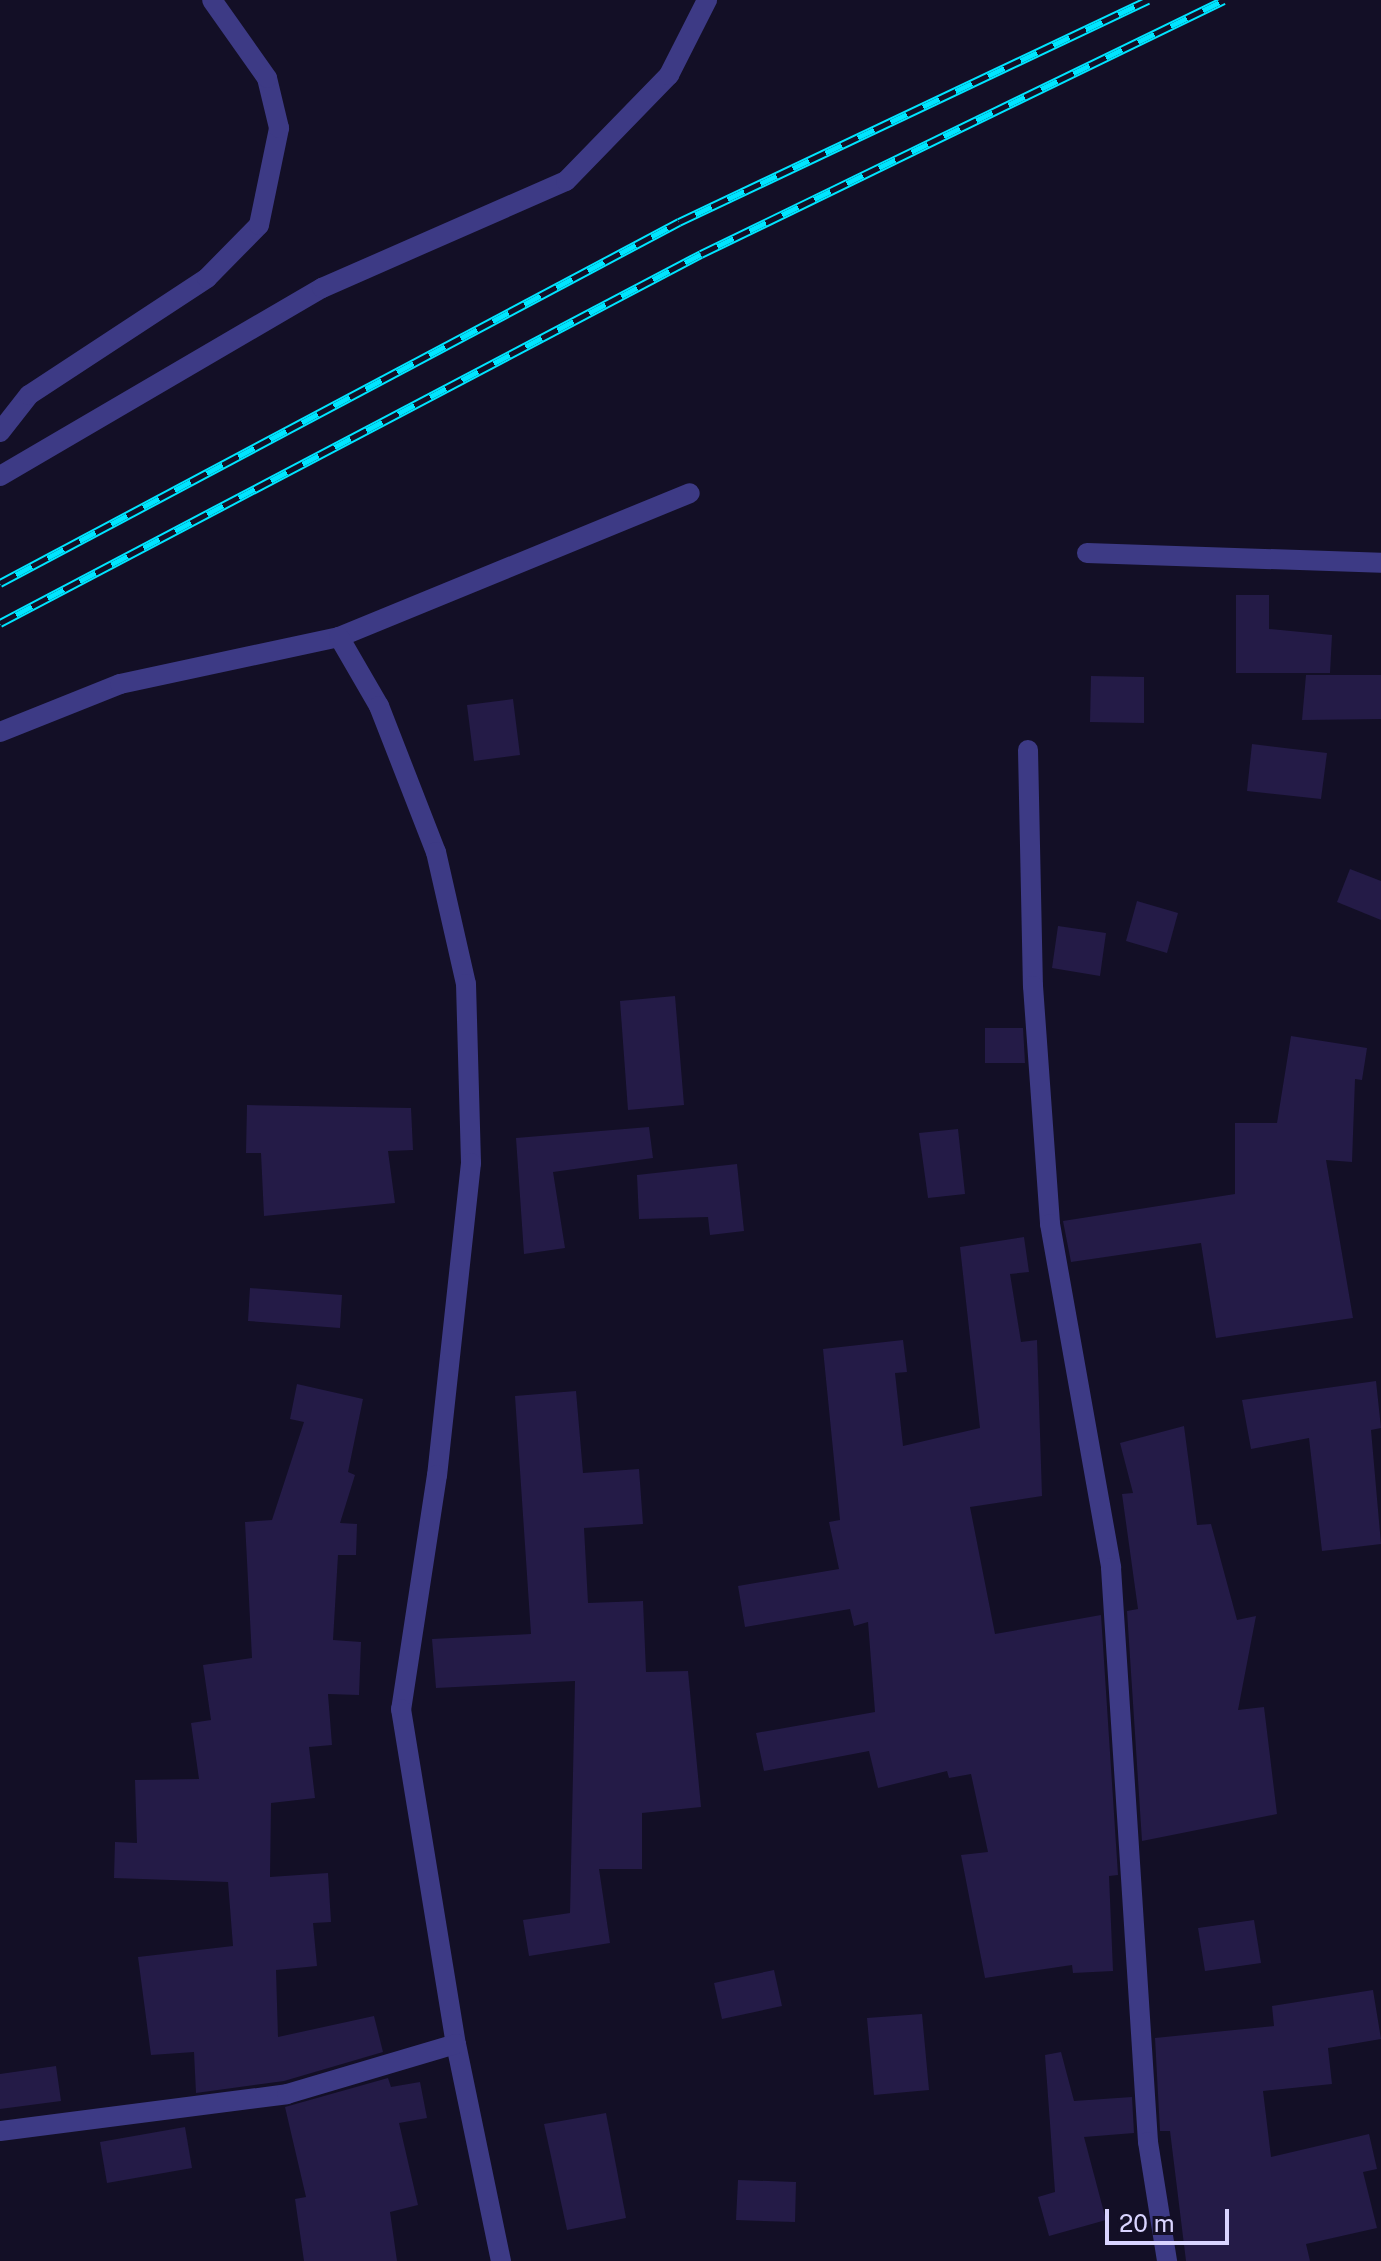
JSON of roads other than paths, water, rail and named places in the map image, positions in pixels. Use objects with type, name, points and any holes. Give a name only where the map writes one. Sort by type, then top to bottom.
[{"type":"street","points":[[0,432],[29,395],[219,270],[259,225],[279,128],[267,78],[212,0]]},
{"type":"street","points":[[0,476],[322,288],[566,181],[669,75],[707,0]]},
{"type":"street","points":[[0,732],[120,684],[339,637],[690,493]]},
{"type":"street","points":[[1087,553],[1381,563]]},
{"type":"street","points":[[339,637],[411,781],[436,852],[467,1000],[471,1163],[437,1475],[401,1709],[456,2044],[501,2261]]},
{"type":"street","points":[[1028,750],[1033,986],[1050,1224],[1111,1568],[1148,2142],[1167,2261]]},
{"type":"street","points":[[0,2131],[191,2112],[287,2094],[456,2044]]},
{"type":"railway","points":[[0,583],[679,222],[1148,0]]},
{"type":"railway","points":[[0,623],[701,254],[1224,0]]}]
